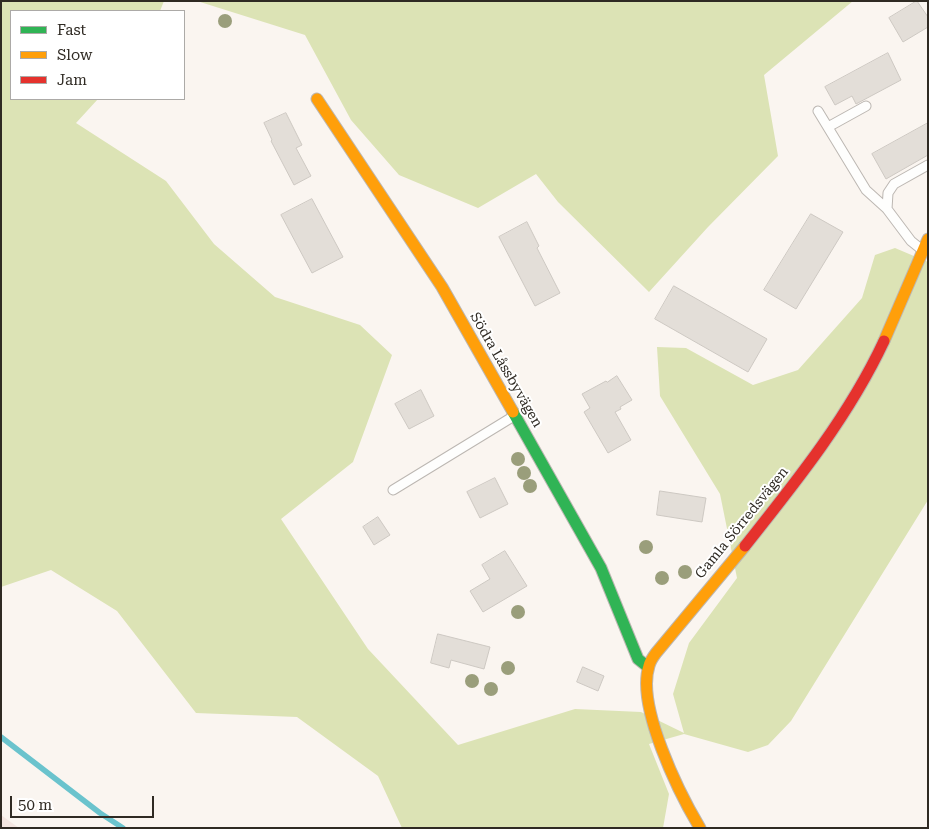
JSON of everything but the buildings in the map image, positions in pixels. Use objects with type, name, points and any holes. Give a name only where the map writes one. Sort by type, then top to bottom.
[{"type":"street","name":"Södra Låssbyvägen","points":[[317,99],[442,287],[601,568],[638,659],[648,667]]},
{"type":"street","name":"Gamla Sörredsvägen","points":[[648,667],[660,648],[798,478],[846,409],[863,382],[898,314],[928,239]]},
{"type":"street","points":[[648,667],[648,700],[659,738],[676,782],[700,828]]},
{"type":"lane","points":[[828,127],[866,106]]},
{"type":"lane","points":[[818,111],[866,190],[887,209],[911,242],[923,251]]},
{"type":"lane","points":[[887,209],[888,193],[894,184],[928,165]]},
{"type":"lane","points":[[393,490],[515,416]]},
{"type":"shaded area","points":[[1,815],[19,828],[1,828]]},
{"type":"green space","points":[[1,1],[164,1],[160,10],[10,10],[10,100],[97,100],[76,123],[166,181],[214,244],[275,297],[360,325],[392,355],[353,462],[281,519],[368,649],[458,745],[575,709],[641,712],[684,733],[673,694],[689,643],[737,578],[720,494],[660,396],[657,347],[686,348],[753,385],[798,370],[862,298],[875,255],[895,248],[928,262],[928,500],[791,721],[768,745],[748,752],[684,734],[649,744],[669,794],[663,828],[402,828],[378,776],[297,717],[196,713],[117,611],[51,570],[1,587]]},
{"type":"green space","points":[[197,1],[853,1],[764,75],[778,156],[708,227],[649,292],[558,202],[536,174],[478,208],[399,175],[351,120],[305,35]]},
{"type":"waterway","points":[[1,737],[100,813],[123,828]]},
{"type":"traffic: fast","points":[[513,412],[601,568],[638,659],[648,667]]},
{"type":"traffic: slow","points":[[317,99],[442,287],[513,412]]},
{"type":"traffic: slow","points":[[884,341],[928,239]]},
{"type":"traffic: slow","points":[[700,828],[671,772],[654,726],[647,683],[649,666],[656,653],[745,546]]},
{"type":"traffic: jam","points":[[745,546],[802,473],[838,422],[855,396],[884,341]]}]
